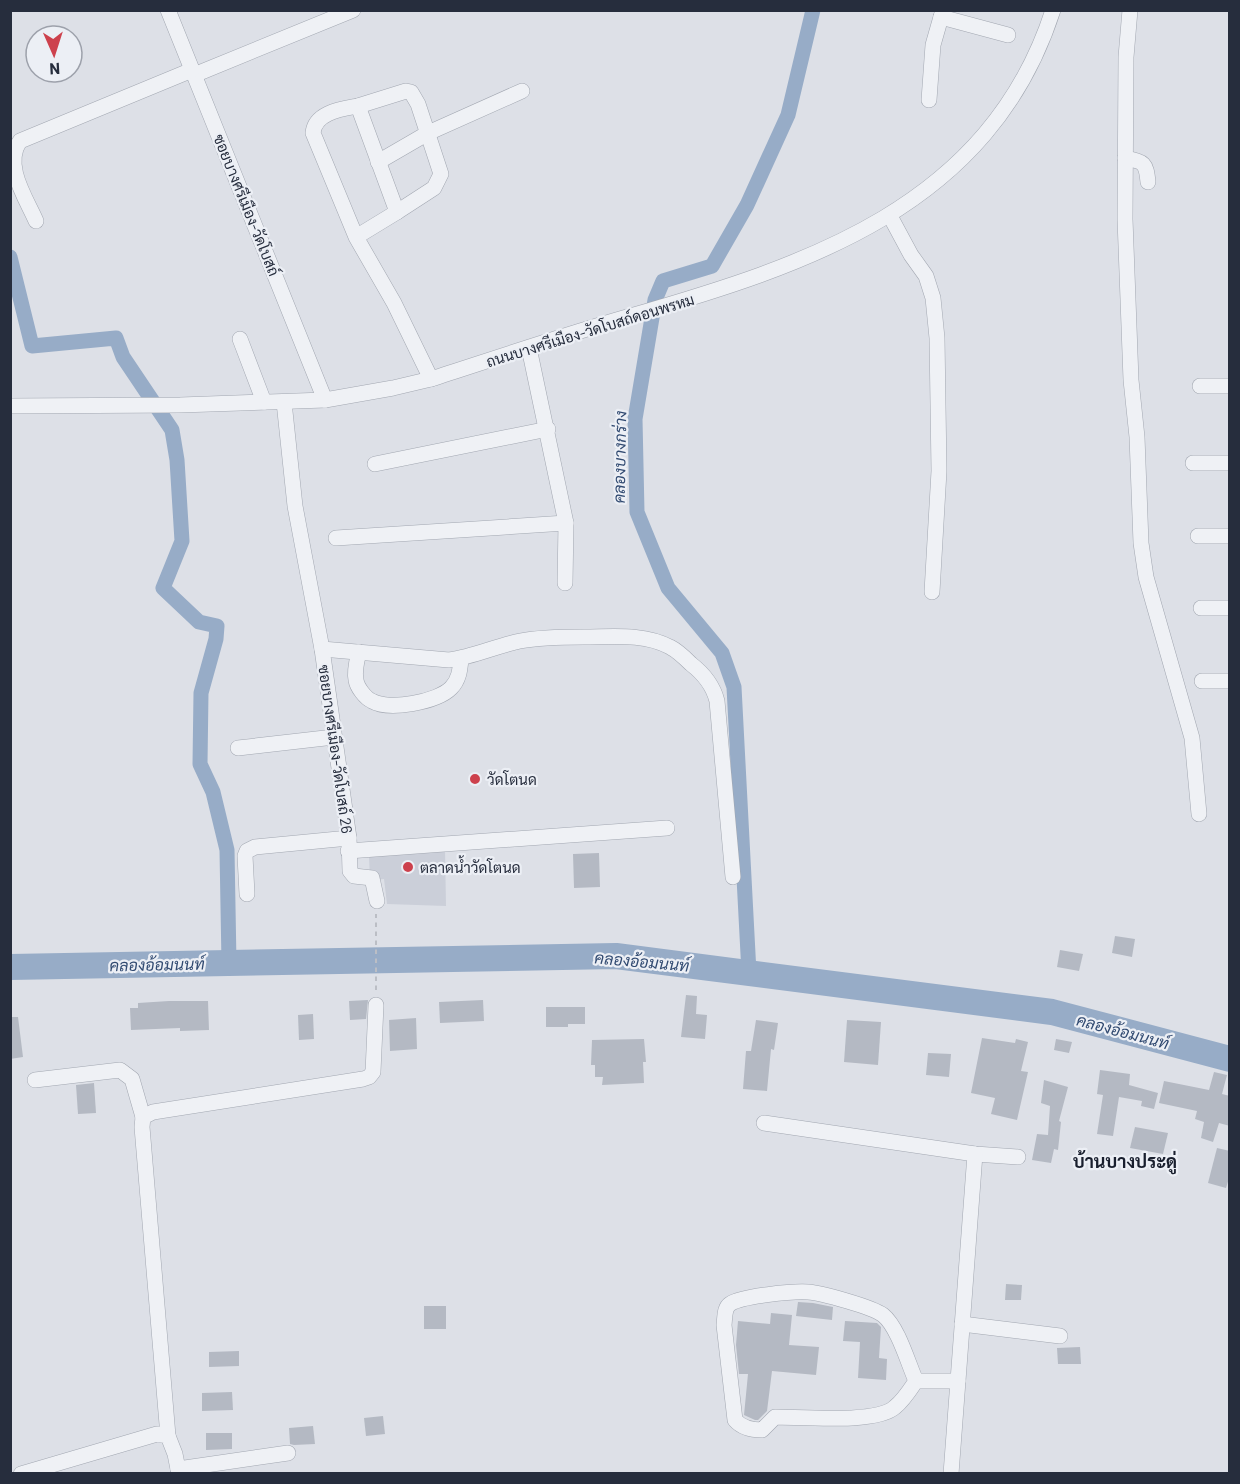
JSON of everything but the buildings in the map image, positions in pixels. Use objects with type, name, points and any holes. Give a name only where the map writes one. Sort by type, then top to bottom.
[{"type":"street","name":"ซอยบางศรีเมือง-วัดโบสถ์","points":[[168,10],[325,400]]},
{"type":"street","points":[[36,221],[14,169],[14,150],[20,141],[353,10]]},
{"type":"street","name":"ถนนบางศรีเมือง-วัดโบสถ์ดอนพรหม","points":[[10,406],[284,402],[325,400],[393,388],[431,379],[776,270],[890,216],[918,198],[948,173],[984,134],[1004,108],[1027,72],[1053,10]]},
{"type":"street","points":[[1130,10],[1126,57],[1125,219],[1131,380],[1137,437],[1141,543],[1146,577],[1192,738],[1199,814]]},
{"type":"street","points":[[930,100],[933,45],[942,14],[1008,35]]},
{"type":"street","points":[[378,162],[428,133],[522,91]]},
{"type":"street","points":[[356,237],[434,188],[438,183],[441,174],[439,165],[418,104],[411,92],[401,92],[358,106],[330,112],[314,126],[313,133],[356,237],[394,303],[431,379]]},
{"type":"street","points":[[358,106],[396,212]]},
{"type":"street","points":[[1125,158],[1144,163],[1148,182]]},
{"type":"street","points":[[890,216],[926,276],[933,298],[937,338],[939,471],[932,592]]},
{"type":"street","points":[[240,339],[264,402]]},
{"type":"street","points":[[529,348],[548,429],[566,523],[565,583]]},
{"type":"street","points":[[1200,386],[1230,386]]},
{"type":"street","name":"ซอยบางศรีเมือง-วัดโบสถ์ 26","points":[[284,402],[295,506],[322,649],[348,844],[667,828]]},
{"type":"street","points":[[375,464],[548,429]]},
{"type":"street","points":[[1193,463],[1230,463]]},
{"type":"street","points":[[336,538],[566,523]]},
{"type":"street","points":[[1197,536],[1230,536]]},
{"type":"street","points":[[1201,608],[1230,608]]},
{"type":"street","points":[[322,649],[449,660],[461,659],[521,641],[549,638],[628,637],[650,640],[671,647],[696,668],[714,689],[733,877]]},
{"type":"street","points":[[359,652],[356,681],[364,695],[372,702],[385,705],[438,698],[459,678],[461,659]]},
{"type":"street","points":[[1202,681],[1230,681]]},
{"type":"street","points":[[238,748],[334,737]]},
{"type":"street","points":[[247,894],[245,856],[255,847],[348,844],[351,875],[372,878],[377,901]]},
{"type":"street","points":[[143,1117],[153,1112],[369,1077],[373,1071],[376,1005]]},
{"type":"street","points":[[35,1080],[120,1070],[132,1078],[143,1117],[163,1435],[175,1454],[178,1471],[288,1453]]},
{"type":"street","points":[[764,1123],[975,1154],[1018,1157]]},
{"type":"street","points":[[951,1473],[975,1154]]},
{"type":"street","points":[[809,1292],[867,1309],[882,1315],[892,1326],[916,1381],[895,1408],[885,1412],[859,1418],[775,1417],[762,1430],[745,1428],[735,1420],[724,1325],[726,1310],[730,1304],[744,1299],[809,1292]]},
{"type":"street","points":[[962,1324],[1060,1335]]},
{"type":"street","points":[[916,1381],[958,1381]]},
{"type":"street","points":[[21,1473],[163,1435]]},
{"type":"path","points":[[376,1005],[377,901]]},
{"type":"shaded area","name":"ตลาดน้ำวัดโตนด","points":[[445,849],[446,906],[387,904],[384,879],[370,880],[369,855]]},
{"type":"waterway","name":"คลองบางกร่าง","points":[[749,973],[734,687],[722,653],[668,588],[637,512],[635,419],[655,300],[663,281],[712,266],[747,205],[788,115],[813,10]]},
{"type":"waterway","points":[[10,257],[32,346],[116,338],[123,357],[172,430],[177,460],[182,541],[163,588],[199,622],[217,626],[216,639],[201,693],[200,764],[213,792],[227,850],[229,963]]},
{"type":"waterway","name":"คลองอ้อมนนท์","points":[[10,967],[616,956],[1052,1012],[1230,1059]]},
{"type":"place","name":"วัดโตนด","points":[[475,779]]},
{"type":"place","name":"ตลาดน้ำวัดโตนด","points":[[408,867]]},
{"type":"district","name":"บ้านบางประดู่","points":[[1125,1161]]}]
